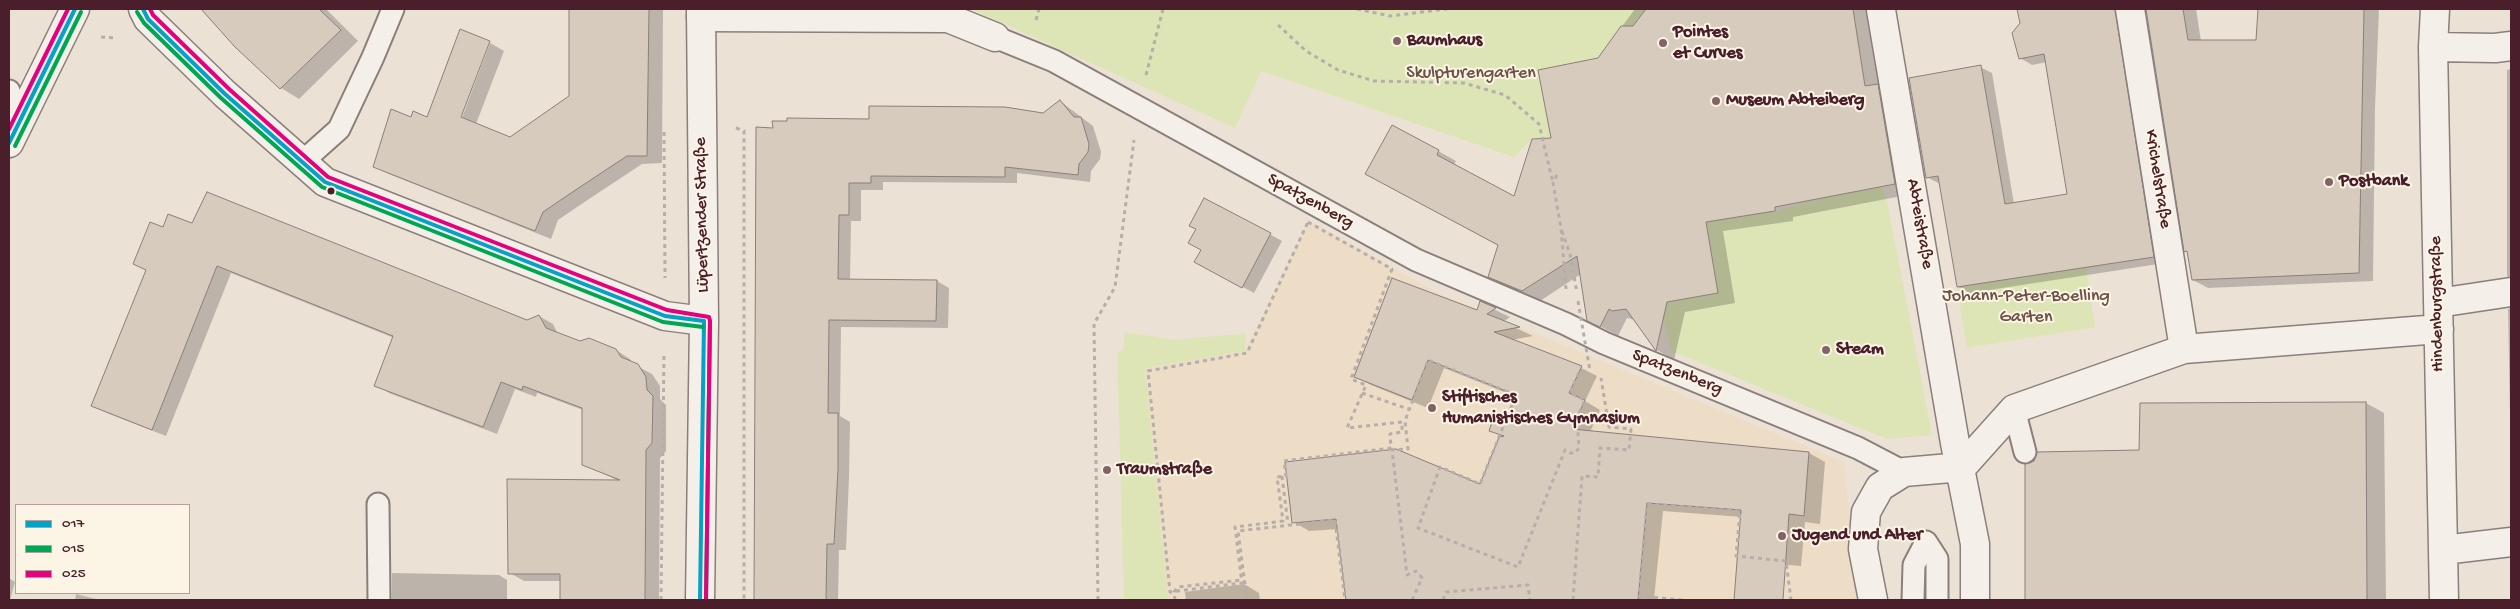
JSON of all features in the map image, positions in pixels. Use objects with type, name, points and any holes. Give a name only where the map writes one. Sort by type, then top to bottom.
[{"type":"street","points":[[144,9],[148,18],[170,40],[301,163],[325,182],[665,316],[704,321]]},
{"type":"street","name":"Krichelstraße","points":[[2130,9],[2184,349]]},
{"type":"street","name":"Hindenburgstraße","points":[[2435,9],[2433,47],[2444,600]]},
{"type":"street","name":"Abteistraße","points":[[1880,10],[1955,443],[1962,467],[1975,544],[1975,600]]},
{"type":"street","name":"Spatzenberg","points":[[701,13],[948,18],[995,37]]},
{"type":"street","name":"Lüpertzender Straße","points":[[700,600],[704,321],[701,13]]},
{"type":"street","points":[[11,138],[72,15]]},
{"type":"street","points":[[2433,47],[2495,48],[2511,46]]},
{"type":"street","points":[[2438,302],[2511,292]]},
{"type":"street","points":[[1873,600],[1863,549],[1866,512],[1880,487],[1904,472],[1962,467],[2014,409],[2184,349],[2439,329]]},
{"type":"street","points":[[2443,550],[2511,542]]},
{"type":"lane","points":[[301,163],[339,129],[393,9]]},
{"type":"lane","name":"Spatzenberg","points":[[995,37],[1054,61],[1416,260],[1566,324],[1604,343],[1858,448],[1904,472]]},
{"type":"lane","points":[[9,91],[12,100],[11,138]]},
{"type":"lane","points":[[2014,409],[2025,452]]},
{"type":"lane","points":[[378,504],[379,600]]},
{"type":"lane","points":[[1913,600],[1914,565],[1926,542],[1937,559],[1937,600]]},
{"type":"path","points":[[1098,600],[1094,324],[1115,287],[1138,108],[1163,9]]},
{"type":"path","points":[[1356,9],[1390,16],[1447,9]]},
{"type":"path","points":[[72,15],[94,37],[170,40]]},
{"type":"path","points":[[1278,25],[1314,56],[1338,70],[1374,82],[1464,83],[1505,95],[1539,124],[1561,228],[1566,287]]},
{"type":"path","points":[[732,125],[744,132],[744,600]]},
{"type":"path","points":[[1553,183],[1557,175]]},
{"type":"path","points":[[1174,592],[1170,592],[1148,371],[1247,353],[1308,222],[1392,270],[1351,379],[1366,385],[1347,428],[1402,422],[1402,432],[1390,434],[1391,448],[1284,461],[1286,476],[1277,477],[1283,521],[1235,527],[1247,600]]},
{"type":"path","points":[[1561,228],[1570,254],[1590,371]]},
{"type":"path","points":[[1412,600],[1422,578],[1416,571],[1407,575],[1392,450],[1408,448],[1405,420],[1428,360],[1516,395],[1480,484],[1440,467],[1418,528],[1518,567],[1565,450],[1570,454],[1575,453],[1579,448],[1577,418],[1585,400],[1570,393],[1579,372],[1600,371],[1609,428],[1631,429],[1631,435],[1629,450],[1600,448],[1598,477],[1582,476],[1574,600]]},
{"type":"path","points":[[1362,393],[1408,409]]},
{"type":"path","points":[[1282,476],[1288,524]]},
{"type":"path","points":[[1682,600],[1639,596],[1647,504],[1740,511],[1736,556],[1786,561],[1791,600]]},
{"type":"path","points":[[1243,580],[1238,531],[1335,520],[1345,600]]},
{"type":"path","points":[[1175,600],[1174,592],[1178,587],[1243,580]]},
{"type":"path","points":[[1443,600],[1446,592],[1528,585],[1530,600]]},
{"type":"shaded area","name":"Stiftisches Humanistisches Gymnasium","points":[[1308,220],[1436,292],[1844,462],[1858,600],[1168,600],[1145,368],[1245,351]]},
{"type":"green space","name":"Skulpturengarten","points":[[971,9],[1646,9],[1633,26],[1621,26],[1578,87],[1572,63],[1538,70],[1551,138],[1532,139],[1514,157],[1261,71],[1235,128]]},
{"type":"green space","points":[[1882,187],[1887,201],[1932,435],[1887,439],[1671,351],[1660,304],[1718,293],[1706,222],[1775,211],[1825,197]]},
{"type":"green space","name":"Johann-Peter-Boelling Garten","points":[[2086,267],[2095,327],[1967,348],[1957,287]]},
{"type":"green space","points":[[1125,332],[1175,340],[1246,333],[1245,351],[1145,368],[1168,600],[1124,600],[1117,352],[1123,350]]},
{"type":"building","points":[[201,9],[319,9],[341,30],[280,89],[235,47]]},
{"type":"building","points":[[569,9],[649,9],[647,156],[627,156],[574,191],[543,212],[535,231],[373,167],[391,109],[411,117],[413,111],[427,117],[460,29],[490,41],[461,117],[510,137],[569,96]]},
{"type":"building","points":[[1646,9],[1853,9],[1865,86],[1878,84],[1895,184],[1775,207],[1775,211],[1706,222],[1718,293],[1667,302],[1656,351],[1626,309],[1612,311],[1609,309],[1600,327],[1587,321],[1577,256],[1522,291],[1488,277],[1498,245],[1365,174],[1392,125],[1439,150],[1437,155],[1514,196],[1532,139],[1551,138],[1538,70],[1598,58],[1621,26],[1633,26]]},
{"type":"building","points":[[2017,9],[2115,9],[2154,257],[1957,287],[1938,176],[1926,178],[1909,78],[1981,65],[2005,204],[2067,194],[2044,54],[2019,59],[2012,33],[2020,23]]},
{"type":"building","points":[[2146,9],[2183,9],[2188,40],[2256,40],[2258,9],[2364,9],[2359,273],[2192,280],[2187,251],[2184,252]]},
{"type":"building","points":[[1060,100],[1074,117],[1081,117],[1089,144],[1088,152],[1079,164],[1078,175],[1005,167],[1005,177],[871,176],[871,183],[849,183],[849,215],[839,215],[838,279],[937,280],[936,321],[829,320],[828,413],[838,413],[838,469],[834,544],[827,544],[826,600],[754,600],[756,127],[773,128],[772,121],[787,121],[787,118],[869,119],[869,106],[1005,107],[1043,113]]},
{"type":"building","points":[[207,192],[527,320],[539,315],[546,328],[580,341],[589,338],[616,349],[621,357],[638,364],[646,377],[647,390],[653,396],[652,443],[646,450],[645,600],[560,600],[560,574],[508,574],[507,479],[620,480],[582,465],[582,408],[523,386],[522,390],[501,382],[483,427],[374,386],[393,336],[217,266],[152,430],[91,406],[146,270],[133,264],[150,222],[163,227],[168,214],[192,223]]},
{"type":"building","points":[[1204,198],[1271,233],[1242,288],[1194,262],[1201,250],[1188,243],[1196,229],[1189,226]]},
{"type":"building","points":[[1392,278],[1477,310],[1480,301],[1496,308],[1487,314],[1520,327],[1494,332],[1582,366],[1569,393],[1585,400],[1572,429],[1809,452],[1804,516],[1789,514],[1783,600],[1734,600],[1741,510],[1647,503],[1638,600],[1346,600],[1336,519],[1292,523],[1285,462],[1396,449],[1480,484],[1499,437],[1504,436],[1489,431],[1492,422],[1505,423],[1516,395],[1428,360],[1412,400],[1354,377]]},
{"type":"building","points":[[2366,402],[2367,600],[2025,600],[2025,464],[2034,461],[2037,452],[2139,450],[2140,403]]},
{"type":"transit line","name":"025","points":[[9,129],[68,9]]},
{"type":"transit line","name":"017","points":[[9,143],[75,9]]},
{"type":"transit line","name":"017","points":[[143,9],[148,19],[225,94],[325,182],[665,316],[704,321]]},
{"type":"transit line","name":"025","points":[[150,9],[153,15],[229,89],[328,177],[667,310],[709,317],[706,600]]},
{"type":"transit line","name":"015","points":[[15,146],[81,12]]},
{"type":"transit line","name":"015","points":[[137,12],[144,23],[221,98],[322,187],[663,322],[703,327]]},
{"type":"transit line","name":"017","points":[[700,600],[704,321]]},
{"type":"transit line","name":"015","points":[[706,600],[710,321]]},
{"type":"place","name":"Baumhaus","points":[[1397,41]]},
{"type":"place","name":"Pointes et Curves","points":[[1663,43]]},
{"type":"place","name":"Museum Abteiberg","points":[[1716,101]]},
{"type":"place","name":"Postbank","points":[[2329,182]]},
{"type":"place","name":"Steam","points":[[1826,350]]},
{"type":"place","name":"Stiftisches Humanistisches Gymnasium","points":[[1432,408]]},
{"type":"place","name":"Traumstraße","points":[[1107,470]]},
{"type":"place","name":"Jugend und Alter","points":[[1782,536]]}]
